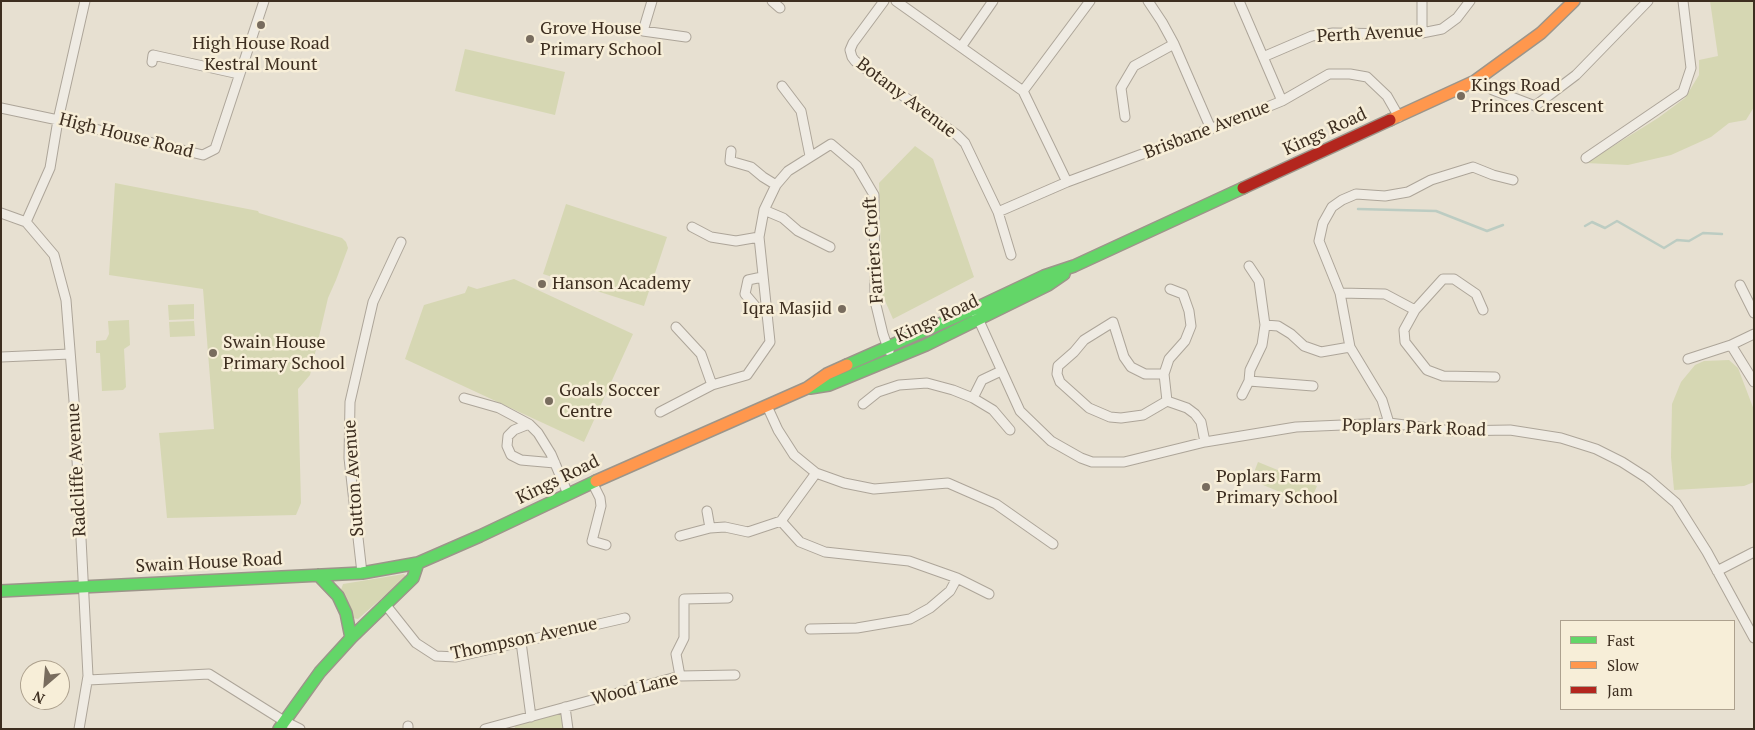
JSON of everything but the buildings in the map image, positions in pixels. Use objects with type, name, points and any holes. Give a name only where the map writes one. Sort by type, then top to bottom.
[{"type":"street","points":[[1,213],[26,222],[50,168],[58,120],[86,1]]},
{"type":"street","name":"High House Road","points":[[1,108],[203,155],[215,149],[264,1]]},
{"type":"street","points":[[652,1],[644,31],[686,37]]},
{"type":"street","points":[[772,1],[780,8]]},
{"type":"street","name":"Botany Avenue","points":[[884,1],[853,43],[850,50],[852,57],[957,135],[965,143],[998,212],[1011,255]]},
{"type":"street","points":[[896,1],[1022,90],[1067,182]]},
{"type":"street","points":[[961,47],[993,1]]},
{"type":"street","points":[[1022,90],[1090,1]]},
{"type":"street","points":[[1148,1],[1174,44],[1211,129]]},
{"type":"street","points":[[1239,1],[1282,101]]},
{"type":"street","points":[[1422,1],[1422,33]]},
{"type":"street","name":"Perth Avenue","points":[[1263,57],[1312,36],[1422,33],[1442,29],[1457,18],[1470,1]]},
{"type":"street","name":"Kings Road","points":[[418,562],[473,540],[592,482],[807,388],[827,374],[887,346],[977,314],[1048,285],[1074,266],[1475,81],[1541,33],[1574,1]]},
{"type":"street","points":[[1475,81],[1535,106],[1576,75],[1648,1]]},
{"type":"street","points":[[1586,158],[1683,92],[1691,68],[1683,1]]},
{"type":"street","points":[[1124,117],[1121,88],[1134,66],[1174,44]]},
{"type":"street","points":[[152,62],[153,55],[239,74]]},
{"type":"street","name":"Brisbane Avenue","points":[[998,212],[1067,182],[1282,101],[1328,74],[1350,74],[1367,77],[1387,96],[1399,117]]},
{"type":"street","points":[[782,86],[801,111],[810,156]]},
{"type":"street","points":[[781,102],[788,94]]},
{"type":"street","name":"Farriers Croft","points":[[660,412],[712,386],[747,375],[770,342],[759,237],[764,210],[776,185],[788,170],[831,144],[857,166],[874,194],[876,301],[887,346]]},
{"type":"street","points":[[731,151],[730,161],[751,167],[776,185]]},
{"type":"street","points":[[1389,424],[1382,400],[1350,347],[1340,293],[1319,240],[1324,223],[1332,207],[1356,194],[1386,196],[1408,192],[1431,180],[1473,167],[1513,180]]},
{"type":"street","points":[[764,210],[783,218],[798,231],[830,247]]},
{"type":"street","name":"Radcliffe Avenue","points":[[26,222],[54,255],[66,300],[88,680],[79,729]]},
{"type":"street","points":[[692,227],[711,237],[736,240],[759,237]]},
{"type":"street","name":"Sutton Avenue","points":[[362,573],[349,458],[350,402],[373,302],[401,242]]},
{"type":"street","points":[[1242,395],[1249,381],[1250,370],[1262,345],[1265,325],[1259,281],[1249,266]]},
{"type":"street","points":[[756,307],[745,294],[748,280],[762,277]]},
{"type":"street","points":[[1483,310],[1476,294],[1454,279],[1443,280],[1415,310],[1404,330],[1405,342],[1427,370],[1443,376],[1495,377]]},
{"type":"street","points":[[1740,286],[1754,313]]},
{"type":"street","points":[[1167,401],[1164,374],[1169,359],[1185,342],[1191,326],[1183,291],[1170,289]]},
{"type":"street","points":[[1340,293],[1385,294],[1415,310]]},
{"type":"street","name":"Kings Road","points":[[807,388],[829,385],[893,359],[977,314]]},
{"type":"street","name":"Poplars Park Road","points":[[977,314],[1020,412],[1051,441],[1092,462],[1124,462],[1205,442],[1296,426],[1389,424],[1452,431],[1510,430],[1561,438],[1596,449],[1622,462],[1647,478],[1676,503],[1717,570],[1754,638]]},
{"type":"street","points":[[1164,374],[1145,374],[1131,368],[1124,357],[1113,322],[1084,340],[1058,366],[1057,374],[1060,382],[1089,408],[1110,416],[1121,418],[1144,416],[1167,401]]},
{"type":"street","points":[[1265,325],[1278,326],[1292,334],[1304,346],[1321,352],[1350,347]]},
{"type":"street","points":[[676,327],[701,354],[712,386]]},
{"type":"street","points":[[1688,359],[1731,345],[1754,334]]},
{"type":"street","points":[[1731,345],[1754,382]]},
{"type":"street","points":[[887,346],[893,359]]},
{"type":"street","points":[[1,358],[70,354]]},
{"type":"street","points":[[973,398],[982,380],[1001,372]]},
{"type":"street","points":[[1249,381],[1313,386]]},
{"type":"street","points":[[863,404],[878,392],[899,385],[927,383],[973,398],[993,410],[1010,430]]},
{"type":"street","points":[[464,398],[499,408],[529,424],[538,433],[555,463],[568,494]]},
{"type":"street","points":[[1167,401],[1187,408],[1195,414],[1201,422],[1205,442]]},
{"type":"street","points":[[767,406],[778,430],[794,455],[816,473],[844,484],[874,488],[948,483],[996,504],[1053,544]]},
{"type":"street","points":[[529,424],[514,430],[508,436],[507,446],[511,455],[521,460],[555,463]]},
{"type":"street","points":[[680,536],[710,528],[725,527],[748,532],[781,521],[816,473]]},
{"type":"street","points":[[592,482],[600,498],[601,506],[592,541],[606,546]]},
{"type":"street","points":[[708,511],[710,528]]},
{"type":"street","points":[[781,521],[800,542],[825,552],[909,561],[957,578],[989,594]]},
{"type":"street","points":[[1717,570],[1754,552]]},
{"type":"street","points":[[282,725],[320,672],[351,638],[413,578],[418,562]]},
{"type":"street","name":"Swain House Road","points":[[1,591],[362,573],[418,562]]},
{"type":"street","points":[[318,575],[338,596],[346,612],[351,638]]},
{"type":"street","points":[[810,629],[857,628],[910,619],[930,608],[950,591],[957,578]]},
{"type":"street","points":[[680,676],[676,654],[684,638],[684,599],[728,598]]},
{"type":"street","name":"Thompson Avenue","points":[[385,604],[416,643],[436,656],[456,656],[626,618]]},
{"type":"street","points":[[521,642],[531,717]]},
{"type":"street","points":[[88,680],[209,674],[282,725],[300,729]]},
{"type":"street","name":"Wood Lane","points":[[485,729],[511,726],[531,717],[680,676],[735,675]]},
{"type":"street","points":[[565,707],[568,729]]},
{"type":"green space","points":[[1710,1],[1754,1],[1754,107],[1746,120],[1729,123],[1711,137],[1671,155],[1628,165],[1586,163],[1658,118],[1685,98],[1699,75],[1699,60],[1718,56]]},
{"type":"green space","points":[[465,49],[565,72],[555,115],[455,91]]},
{"type":"green space","points":[[915,146],[933,159],[974,277],[893,319],[882,294],[879,183]]},
{"type":"green space","name":"Swain House Primary School","points":[[115,183],[258,211],[259,213],[342,238],[346,242],[348,248],[328,298],[310,375],[298,389],[301,503],[296,515],[167,518],[159,433],[214,429],[203,289],[109,275]]},
{"type":"green space","points":[[566,204],[667,237],[644,306],[543,274]]},
{"type":"green space","name":"Goals Soccer Centre","points":[[514,279],[633,334],[584,442],[405,359],[424,305],[465,293],[468,286],[477,289]]},
{"type":"green space","points":[[194,304],[194,319],[169,320],[168,305]]},
{"type":"green space","points":[[129,320],[130,345],[124,349],[126,387],[123,390],[102,391],[100,353],[96,353],[96,341],[106,340],[109,334],[108,321]]},
{"type":"green space","points":[[194,321],[195,336],[170,337],[169,322]]},
{"type":"green space","points":[[1729,360],[1738,368],[1754,410],[1754,482],[1744,486],[1674,490],[1671,457],[1672,404],[1681,382],[1695,365],[1704,361]]},
{"type":"green space","points":[[1258,462],[1317,486],[1309,504],[1251,480]]},
{"type":"green space","points":[[404,574],[406,577],[358,619],[353,618],[349,603],[341,590],[343,584]]},
{"type":"green space","points":[[562,711],[565,729],[516,729],[513,724]]},
{"type":"waterway","points":[[1358,209],[1436,211],[1487,231],[1503,225]]},
{"type":"waterway","points":[[1585,226],[1592,222],[1605,228],[1617,221],[1664,248],[1677,240],[1689,241],[1703,233],[1722,234]]},
{"type":"traffic: fast","points":[[847,365],[1044,276],[1074,266],[1243,188]]},
{"type":"traffic: fast","points":[[810,388],[829,385],[926,345],[1048,285],[1064,274]]},
{"type":"traffic: fast","points":[[1,591],[362,573],[418,563],[596,481]]},
{"type":"traffic: fast","points":[[279,729],[320,672],[351,638],[413,578],[418,563]]},
{"type":"traffic: fast","points":[[318,575],[338,596],[346,613],[351,638]]},
{"type":"traffic: slow","points":[[1390,120],[1475,81],[1541,33],[1574,1]]},
{"type":"traffic: slow","points":[[596,481],[807,388],[827,374],[847,365]]},
{"type":"traffic: jam","points":[[1243,188],[1390,120]]},
{"type":"place","name":"High House Road Kestral Mount","points":[[261,25]]},
{"type":"place","name":"Grove House Primary School","points":[[530,39]]},
{"type":"place","name":"Kings Road Princes Crescent","points":[[1461,96]]},
{"type":"place","name":"Hanson Academy","points":[[542,284]]},
{"type":"place","name":"Iqra Masjid","points":[[842,309]]},
{"type":"place","name":"Swain House Primary School","points":[[213,353]]},
{"type":"place","name":"Goals Soccer Centre","points":[[549,401]]},
{"type":"place","name":"Poplars Farm Primary School","points":[[1206,487]]}]
